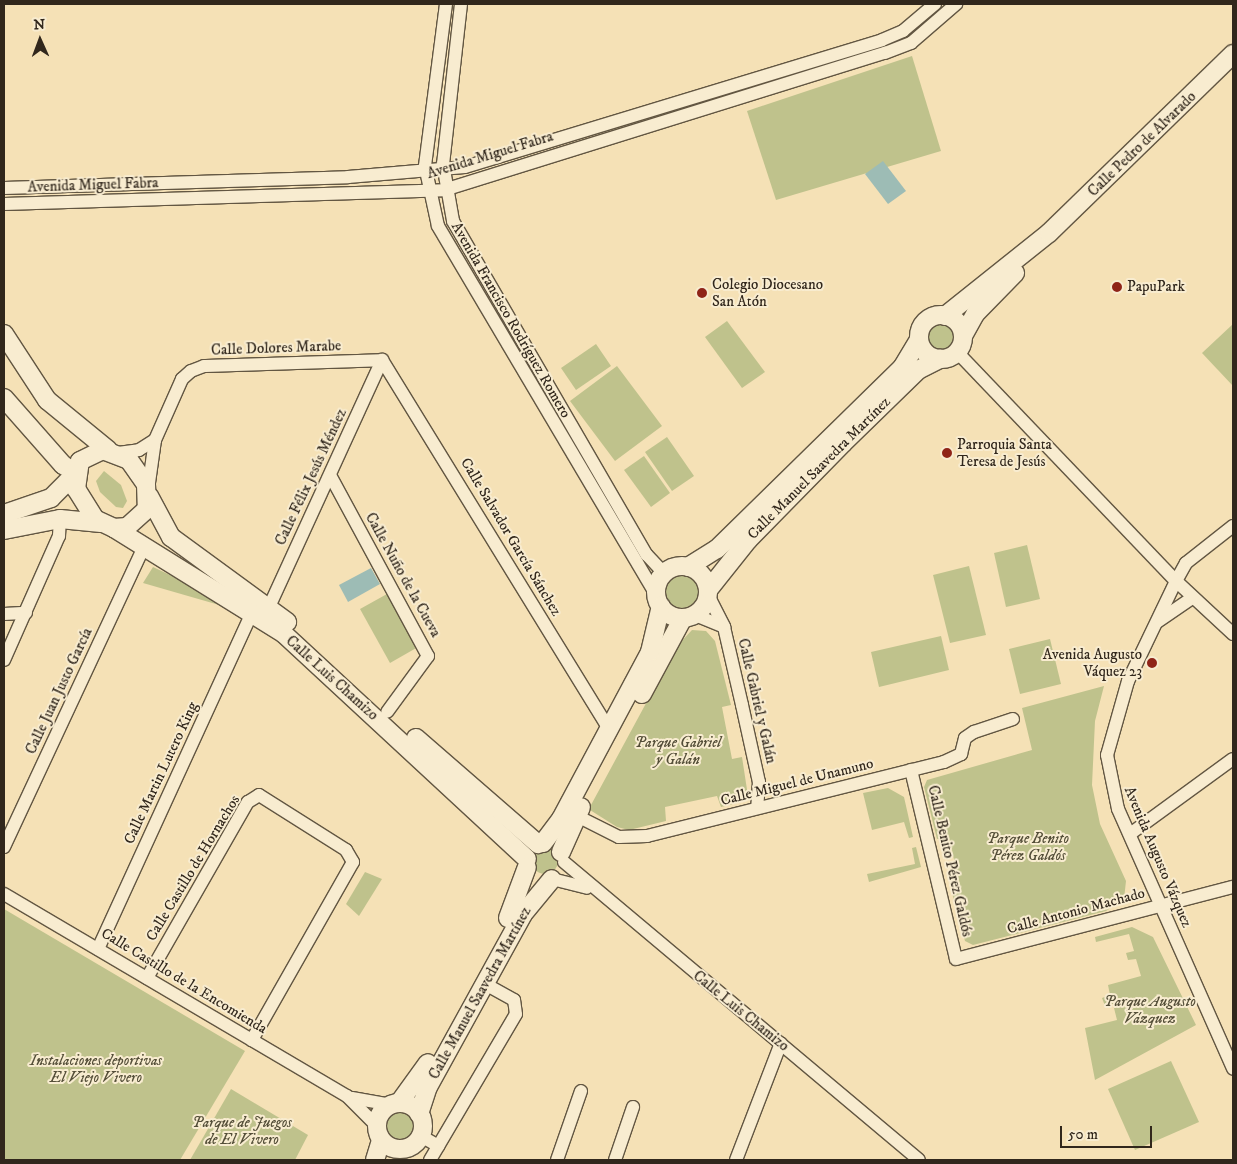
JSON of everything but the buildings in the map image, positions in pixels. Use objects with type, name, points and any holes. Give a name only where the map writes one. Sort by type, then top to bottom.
[{"type":"main road","name":"Calle Pedro de Alvarado","points":[[960,344],[976,313],[1049,233],[1233,54]]},
{"type":"main road","name":"Calle Pedro de Alvarado","points":[[945,316],[1049,233]]},
{"type":"main road","points":[[945,316],[956,321],[960,344],[940,359],[928,355],[919,340],[928,319],[945,316]]},
{"type":"main road","points":[[4,334],[47,400],[113,452],[138,468],[149,493],[140,520],[108,526],[60,519],[4,530]]},
{"type":"main road","name":"Calle Manuel Saavedra Martínez","points":[[688,567],[723,542],[902,368],[919,340]]},
{"type":"main road","name":"Calle Manuel Saavedra Martínez","points":[[708,592],[748,540],[843,443],[918,370],[940,359]]},
{"type":"main road","points":[[4,398],[71,471],[81,503],[108,526]]},
{"type":"main road","points":[[4,514],[51,498],[71,471],[88,454],[113,452]]},
{"type":"main road","name":"Calle Luis Chamizo","points":[[149,493],[171,537],[388,712],[540,844],[562,857]]},
{"type":"main road","name":"Calle Luis Chamizo","points":[[108,526],[143,549],[261,609],[284,634],[527,863],[537,878],[552,879]]},
{"type":"main road","points":[[527,863],[610,731],[650,652],[659,602],[658,583],[669,570],[688,567],[701,574],[708,592],[689,616],[577,816],[562,857]]},
{"type":"main road","points":[[659,602],[689,616]]},
{"type":"main road","name":"Calle Manuel Saavedra Martínez","points":[[419,1114],[428,1087],[523,914],[552,879],[562,857]]},
{"type":"main road","name":"Calle Manuel Saavedra Martínez","points":[[395,1104],[418,1082],[502,929],[518,899],[527,863]]},
{"type":"main road","points":[[375,1160],[382,1112],[395,1104],[419,1114],[420,1136],[396,1155],[379,1133]]},
{"type":"street","name":"Avenida Francisco Rodríguez Romero","points":[[446,4],[425,172],[427,192],[438,226],[477,299],[659,602]]},
{"type":"street","name":"Avenida Francisco Rodríguez Romero","points":[[461,4],[443,169],[444,190],[453,221],[647,554],[660,569],[669,570]]},
{"type":"street","name":"Avenida Miguel Fabra","points":[[4,188],[425,172],[465,168],[882,40],[903,31],[936,4]]},
{"type":"street","name":"Avenida Miguel Fabra","points":[[4,204],[444,190],[885,53],[911,43],[956,4]]},
{"type":"street","points":[[960,344],[1192,598],[1233,634]]},
{"type":"street","name":"Calle Dolores Marabe","points":[[149,493],[155,440],[182,379],[197,369],[382,360]]},
{"type":"street","name":"Calle Félix Jesús Méndez","points":[[261,609],[330,475],[382,360]]},
{"type":"street","name":"Calle Salvador García Sánchez","points":[[382,360],[610,731]]},
{"type":"street","points":[[113,452],[139,450],[155,440]]},
{"type":"street","name":"Calle Nuño de la Cueva","points":[[330,475],[428,656],[388,712]]},
{"type":"street","points":[[4,660],[60,536],[60,519]]},
{"type":"street","name":"Avenida Augusto Vázquez","points":[[1233,526],[1186,563],[1176,581],[1122,697],[1107,755],[1109,781],[1130,834],[1159,905],[1233,1069]]},
{"type":"street","name":"Calle Juan Justo García","points":[[4,847],[143,549]]},
{"type":"street","name":"Calle Gabriel y Galán","points":[[708,592],[724,626],[759,782],[757,808]]},
{"type":"street","points":[[1155,624],[1192,598]]},
{"type":"street","name":"Calle Martin Lutero King","points":[[98,949],[261,609]]},
{"type":"street","points":[[4,614],[26,612]]},
{"type":"street","name":"Calle Gabriel y Galán","points":[[689,616],[724,626]]},
{"type":"street","name":"Calle Miguel de Unamuno","points":[[577,816],[609,834],[630,838],[911,770],[961,754],[970,735],[1013,720]]},
{"type":"street","points":[[1130,834],[1233,759]]},
{"type":"street","name":"Calle Benito Pérez Galdós","points":[[911,770],[956,959]]},
{"type":"street","name":"Calle Gabriel y Galán","points":[[759,782],[779,802]]},
{"type":"street","name":"Calle Castillo de Hornachos","points":[[147,978],[248,802],[259,795],[346,850],[353,862],[252,1040]]},
{"type":"street","name":"Calle Luis Chamizo","points":[[562,857],[593,891],[781,1043],[915,1158]]},
{"type":"street","points":[[552,879],[593,891]]},
{"type":"street","name":"Calle Antonio Machado","points":[[956,959],[1233,887]]},
{"type":"street","name":"Calle Castillo de la Encomienda","points":[[4,894],[347,1096],[379,1133]]},
{"type":"street","points":[[430,1160],[518,1011],[514,1000],[485,984]]},
{"type":"street","points":[[736,1160],[781,1043]]},
{"type":"street","points":[[557,1160],[581,1091]]},
{"type":"street","name":"Calle Castillo de la Encomienda","points":[[347,1096],[395,1104]]},
{"type":"street","points":[[615,1160],[633,1107]]},
{"type":"street","points":[[420,1136],[438,1146]]},
{"type":"green space","points":[[912,56],[941,151],[776,200],[747,111]]},
{"type":"green space","points":[[727,321],[765,372],[742,388],[705,337]]},
{"type":"green space","points":[[940,324],[949,328],[953,337],[949,346],[940,350],[931,346],[927,337],[931,328]]},
{"type":"green space","points":[[1233,324],[1233,386],[1202,353]]},
{"type":"green space","points":[[596,344],[611,366],[576,390],[561,368]]},
{"type":"green space","points":[[617,366],[662,426],[615,461],[570,401]]},
{"type":"green space","points":[[667,437],[694,476],[672,491],[645,452]]},
{"type":"green space","points":[[644,456],[670,493],[651,507],[624,470]]},
{"type":"green space","points":[[104,471],[121,485],[127,501],[123,508],[116,507],[100,492],[96,481]]},
{"type":"green space","points":[[1027,545],[1040,599],[1006,607],[994,553]]},
{"type":"green space","points":[[969,566],[986,635],[950,643],[933,575]]},
{"type":"green space","points":[[153,567],[238,607],[240,611],[143,583]]},
{"type":"green space","points":[[682,576],[694,580],[698,592],[694,604],[682,608],[670,604],[666,592],[670,580]]},
{"type":"green space","points":[[387,594],[418,647],[390,663],[360,609]]},
{"type":"green space","name":"Parque Gabriel y Galán","points":[[692,630],[706,631],[715,641],[731,705],[722,707],[732,759],[742,757],[748,796],[745,801],[721,807],[717,796],[665,807],[666,821],[629,830],[617,827],[590,810],[591,805],[677,646]]},
{"type":"green space","points":[[941,636],[949,670],[879,687],[871,652]]},
{"type":"green space","points":[[1050,639],[1061,684],[1020,694],[1009,649]]},
{"type":"green space","name":"Parque Benito Pérez Galdós","points":[[1104,686],[1095,721],[1092,785],[1100,824],[1126,881],[1124,899],[1106,911],[973,945],[965,941],[952,893],[961,890],[949,838],[937,839],[924,787],[927,780],[1032,750],[1022,708]]},
{"type":"green space","points":[[888,788],[904,797],[913,837],[909,838],[904,822],[872,830],[863,793]]},
{"type":"green space","points":[[916,847],[921,867],[869,882],[867,874],[915,864],[912,848]]},
{"type":"green space","points":[[545,848],[554,852],[558,861],[554,870],[545,874],[536,870],[532,861],[536,852]]},
{"type":"green space","points":[[365,872],[382,879],[359,916],[346,904]]},
{"type":"green space","name":"Instalaciones deportivas El Viejo Vivero","points":[[4,909],[245,1051],[180,1160],[4,1160]]},
{"type":"green space","name":"Parque Augusto Vázquez","points":[[1132,927],[1153,937],[1196,1025],[1095,1080],[1085,1028],[1117,1020],[1113,1004],[1105,1006],[1102,998],[1110,995],[1108,985],[1141,976],[1136,959],[1128,960],[1126,953],[1134,951],[1129,934],[1096,942],[1095,937]]},
{"type":"green space","points":[[1171,1061],[1199,1122],[1135,1150],[1108,1089]]},
{"type":"green space","name":"Parque de Juegos de El Vivero","points":[[231,1089],[308,1135],[295,1160],[190,1160]]},
{"type":"green space","points":[[400,1113],[410,1116],[413,1126],[410,1136],[400,1139],[390,1136],[387,1126],[390,1116]]},
{"type":"water","points":[[883,161],[906,191],[888,204],[865,174]]},
{"type":"water","points":[[371,568],[380,584],[348,602],[339,585]]},
{"type":"place","name":"PapuPark","points":[[1117,287]]},
{"type":"place","name":"Colegio Diocesano San Atón","points":[[702,293]]},
{"type":"place","name":"Parroquia Santa Teresa de Jesús","points":[[947,453]]},
{"type":"place","name":"Avenida Augusto Váquez 23","points":[[1152,663]]}]
